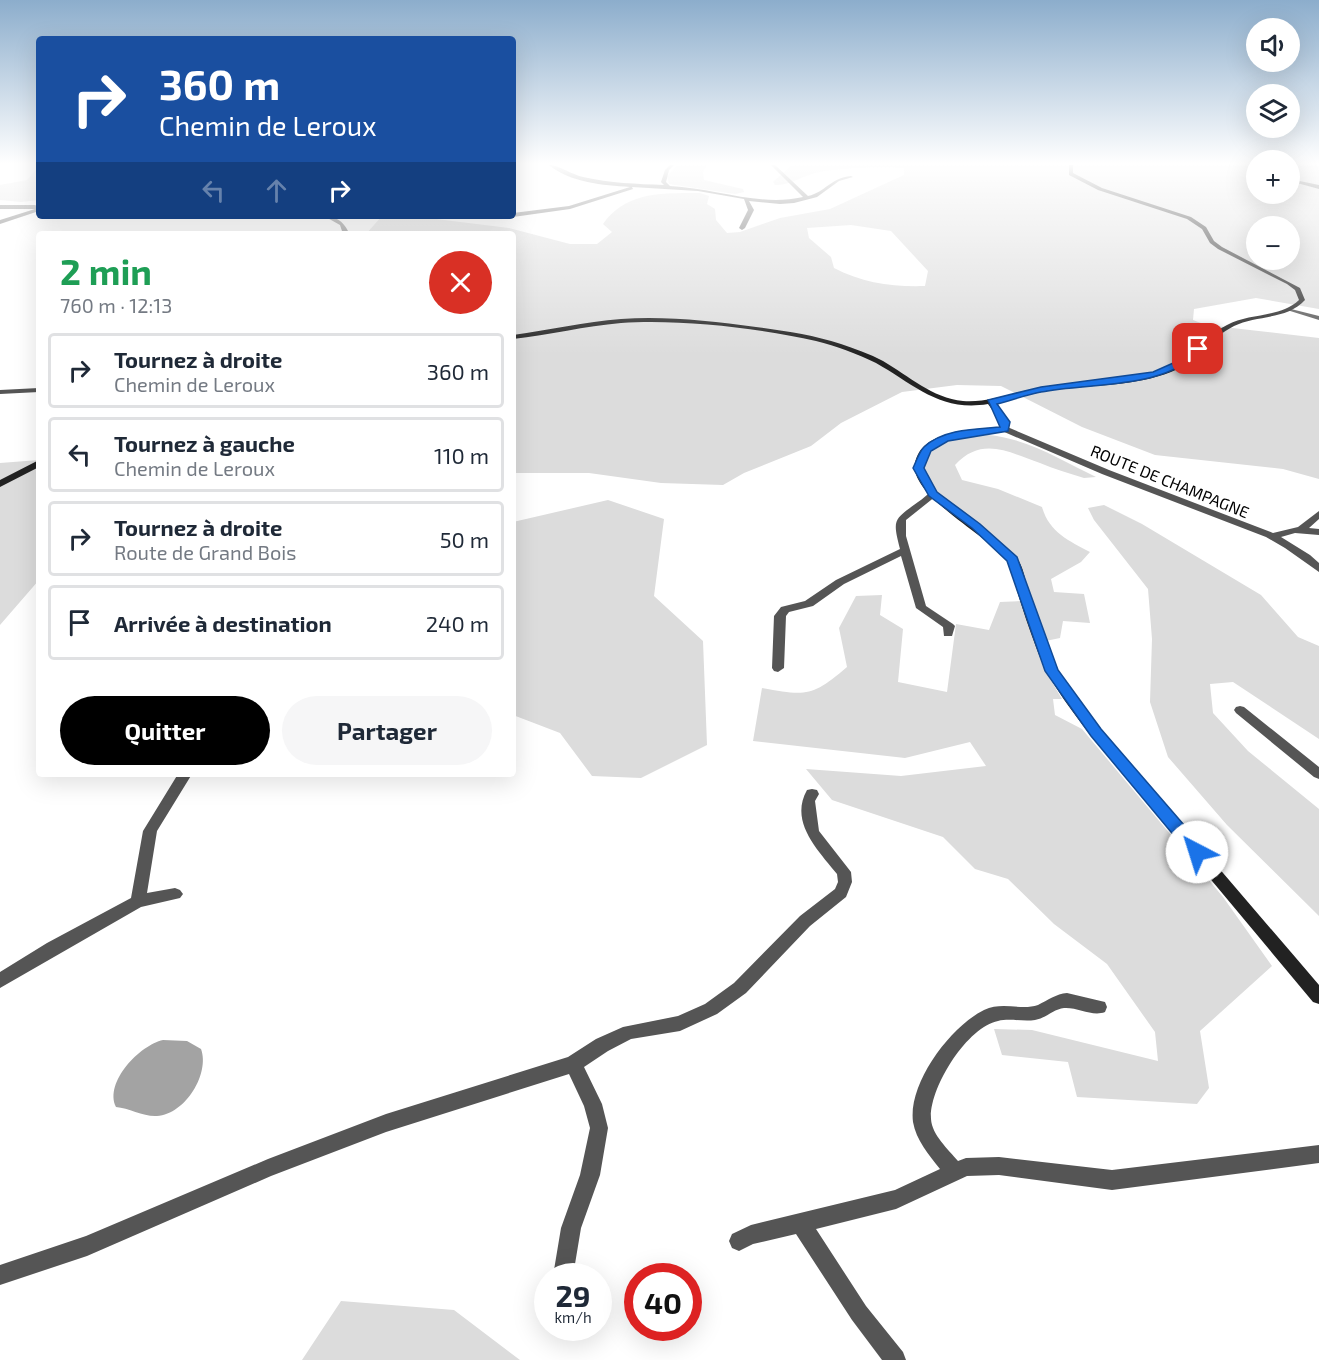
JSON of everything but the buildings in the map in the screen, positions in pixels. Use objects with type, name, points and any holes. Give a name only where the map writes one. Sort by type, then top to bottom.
[{"type":"main road","points":[[516,338],[619,321],[656,320],[692,321],[784,333],[820,340],[861,353],[936,398],[963,403],[991,402],[1041,389],[1128,379],[1162,372],[1184,362],[1214,334],[1232,324],[1246,318],[1289,309],[1302,300],[1298,289],[1220,248],[1212,242],[1204,228]]},
{"type":"main road","points":[[991,402],[1005,422],[1005,429],[952,436],[927,450],[919,468],[933,494],[976,526],[1013,560],[1052,671],[1068,695],[1096,733],[1319,998]]},
{"type":"main road","points":[[0,484],[36,465]]},
{"type":"street","points":[[1289,309],[1319,318]]},
{"type":"street","points":[[0,392],[36,390]]},
{"type":"street","name":"ROUTE DE CHAMPAGNE","points":[[1005,429],[1271,537],[1300,551],[1319,569]]},
{"type":"street","points":[[933,494],[921,507],[898,522],[921,608],[947,622],[950,626],[948,634]]},
{"type":"street","points":[[1302,529],[1319,514]]},
{"type":"street","points":[[1271,537],[1302,529],[1319,531]]},
{"type":"street","points":[[778,668],[782,612],[809,604],[840,582],[905,550]]},
{"type":"street","points":[[1240,710],[1319,774]]},
{"type":"street","points":[[138,901],[150,831],[182,777]]},
{"type":"street","points":[[0,1275],[87,1246],[268,1168],[386,1123],[573,1064],[602,1045],[628,1032],[680,1023],[711,1009],[740,988],[805,921],[841,893],[845,882],[844,872],[812,832],[808,801],[812,794]]},
{"type":"street","points":[[0,981],[53,948],[138,901],[175,894]]},
{"type":"street","points":[[955,1173],[927,1136],[922,1120],[922,1108],[932,1078],[958,1041],[978,1023],[1000,1012],[1039,1012],[1063,1001],[1100,1007]]},
{"type":"street","points":[[565,1263],[572,1228],[590,1175],[599,1128],[593,1104],[573,1064]]},
{"type":"street","points":[[739,1241],[751,1235],[896,1199],[966,1167],[999,1166],[1112,1180],[1319,1154]]},
{"type":"street","points":[[801,1224],[859,1313],[895,1360]]},
{"type":"shaded area","points":[[371,228],[511,228],[570,244],[597,244],[612,232],[608,228],[723,228],[727,233],[750,228],[807,228],[809,238],[831,257],[834,268],[878,283],[925,286],[928,271],[891,231],[874,228],[1246,228],[1246,270],[1300,270],[1300,228],[1319,228],[1319,309],[1256,298],[1194,309],[1193,320],[1206,325],[1319,338],[1319,479],[1283,469],[1155,455],[1082,427],[1001,386],[957,385],[902,392],[841,423],[811,446],[744,473],[723,485],[661,483],[589,473],[516,473],[516,231],[369,231]]},
{"type":"shaded area","points":[[988,435],[1030,445],[1096,477],[1084,478],[996,449],[975,451],[955,465],[962,480],[998,489],[1042,507],[1045,516],[1061,535],[1090,552],[1081,562],[1051,579],[1054,592],[1084,594],[1090,623],[1063,621],[1060,638],[1036,643],[1043,667],[1062,699],[1053,699],[1055,715],[1082,729],[1223,897],[1272,966],[1200,1031],[1209,1088],[1197,1104],[1077,1097],[1068,1062],[1002,1055],[994,1029],[1032,1030],[1158,1061],[1155,1032],[1107,964],[1054,924],[1008,879],[975,869],[943,837],[832,800],[806,769],[901,776],[986,766],[970,742],[905,758],[753,741],[762,688],[808,692],[825,684],[847,667],[839,628],[856,596],[882,595],[880,615],[903,629],[898,682],[947,692],[956,624],[989,630],[1000,602],[1021,601],[1028,587],[1012,555],[1000,543],[940,497],[924,475],[929,456],[939,445],[955,439]]},
{"type":"shaded area","points":[[36,460],[36,583],[0,625],[0,463]]},
{"type":"shaded area","points":[[608,500],[664,519],[654,596],[703,641],[707,745],[641,778],[592,776],[560,733],[516,716],[516,521]]},
{"type":"shaded area","points":[[1104,505],[1142,524],[1261,595],[1298,637],[1319,646],[1319,739],[1233,682],[1210,684],[1213,713],[1248,751],[1319,809],[1319,916],[1227,825],[1168,757],[1150,702],[1152,639],[1148,589],[1094,520],[1088,508]]},
{"type":"shaded area","points":[[163,1040],[187,1041],[201,1049],[202,1069],[193,1091],[186,1100],[168,1114],[147,1115],[116,1107],[115,1087],[126,1066],[144,1049]]},
{"type":"shaded area","points":[[341,1301],[454,1310],[520,1360],[302,1360]]},
{"type":"route","points":[[1197,852],[1096,733],[1052,671],[1013,560],[976,526],[933,494],[924,483],[919,468],[927,450],[936,442],[962,434],[989,433],[1005,429],[1005,422],[991,402],[1041,389],[1155,374],[1170,370],[1184,362],[1198,349]]}]
